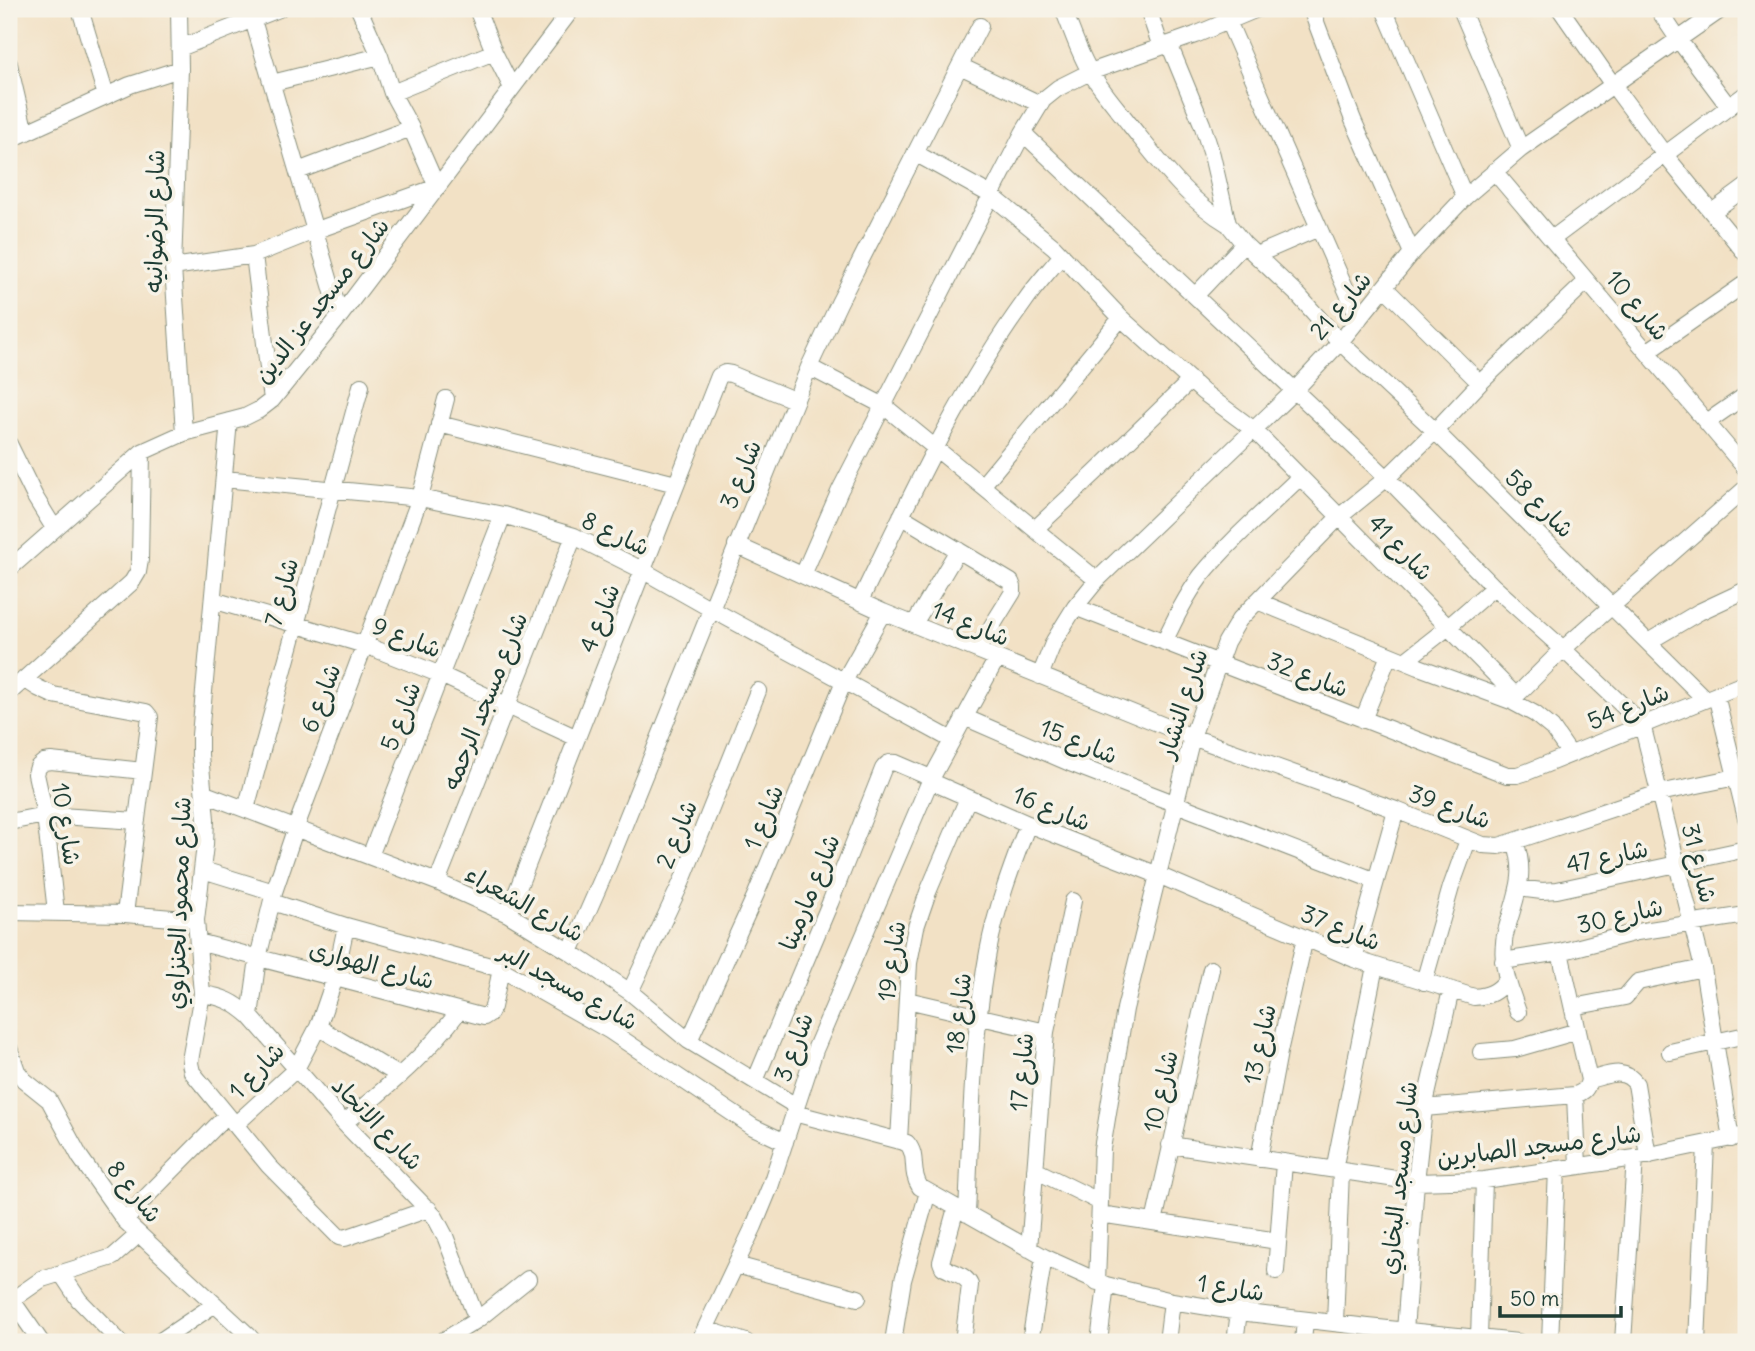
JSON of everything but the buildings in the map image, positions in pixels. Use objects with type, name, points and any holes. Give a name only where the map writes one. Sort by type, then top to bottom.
[{"type":"street","points":[[80,9],[106,96]]},
{"type":"street","name":"شارع الرضوانيه","points":[[179,9],[180,69],[173,267],[184,433]]},
{"type":"street","points":[[180,48],[279,9]]},
{"type":"street","points":[[173,267],[254,255],[437,187],[392,93],[359,9]]},
{"type":"street","points":[[477,9],[512,88]]},
{"type":"street","name":"شارع مسجد عز الدين","points":[[9,569],[142,452],[184,433],[245,417],[272,400],[340,316],[572,9]]},
{"type":"street","points":[[1063,9],[1090,72],[1165,170],[1192,198],[1227,224]]},
{"type":"street","points":[[1148,9],[1202,124],[1212,155],[1227,224]]},
{"type":"street","points":[[803,575],[840,490],[1023,133],[1043,100],[1058,88],[1090,72],[1165,45],[1226,15],[1257,9]]},
{"type":"street","points":[[1311,9],[1353,120],[1412,253]]},
{"type":"street","points":[[1384,9],[1465,197]]},
{"type":"street","points":[[1461,9],[1521,149]]},
{"type":"street","points":[[1560,9],[1665,155],[1746,254]]},
{"type":"street","points":[[1658,9],[1729,107]]},
{"type":"street","name":"شارع 21","points":[[1040,676],[1054,641],[1074,607],[1097,580],[1295,390],[1340,342],[1412,253],[1465,197],[1521,149],[1722,9]]},
{"type":"street","points":[[1226,15],[1359,319]]},
{"type":"street","points":[[253,20],[340,316]]},
{"type":"street","name":"شارع 3","points":[[570,952],[603,879],[794,400],[839,303],[980,26]]},
{"type":"street","points":[[392,93],[494,52]]},
{"type":"street","points":[[272,83],[380,57]]},
{"type":"street","points":[[9,64],[25,133]]},
{"type":"street","points":[[960,66],[1040,104]]},
{"type":"street","points":[[9,141],[130,85],[180,69]]},
{"type":"street","points":[[1552,239],[1746,94]]},
{"type":"street","points":[[298,171],[411,128]]},
{"type":"street","points":[[1023,133],[1387,478],[1494,587],[1642,724]]},
{"type":"street","name":"شارع 41","points":[[915,153],[991,195],[1062,255],[1122,317],[1203,392],[1254,430],[1513,698]]},
{"type":"street","name":"شارع 10","points":[[1494,171],[1746,469]]},
{"type":"street","points":[[1712,212],[1746,187]]},
{"type":"street","name":"شارع 58","points":[[1227,224],[1250,250],[1299,296],[1340,342],[1435,431],[1648,642],[1710,697]]},
{"type":"street","points":[[1195,296],[1250,250],[1319,228]]},
{"type":"street","points":[[254,255],[272,400]]},
{"type":"street","points":[[860,601],[935,447],[1025,300],[1062,255]]},
{"type":"street","name":"شارع النشار","points":[[1099,1342],[1102,1149],[1125,1009],[1192,737],[1226,642],[1239,620],[1339,517],[1387,478],[1480,383],[1587,281]]},
{"type":"street","points":[[1647,352],[1746,283]]},
{"type":"street","points":[[1385,288],[1480,383]]},
{"type":"street","points":[[982,486],[1122,317]]},
{"type":"street","points":[[809,367],[884,406],[1097,580]]},
{"type":"street","name":"شارع 4","points":[[508,914],[719,376],[731,373],[794,400]]},
{"type":"street","points":[[1035,529],[1191,380]]},
{"type":"street","name":"شارع 7","points":[[246,809],[361,386]]},
{"type":"street","points":[[1707,422],[1746,396]]},
{"type":"street","name":"شارع 6","points":[[250,1016],[258,958],[273,897],[296,827],[420,498],[446,399]]},
{"type":"street","name":"شارع محمود الجنزاوي","points":[[229,421],[200,735],[205,794],[205,845],[196,920],[202,994],[190,1063],[192,1072],[269,1166],[339,1237],[345,1238],[429,1209]]},
{"type":"street","points":[[439,424],[676,484]]},
{"type":"street","points":[[9,444],[35,497],[54,528]]},
{"type":"street","points":[[9,693],[132,582],[138,572],[142,452]]},
{"type":"street","points":[[1164,642],[1180,608],[1201,576],[1300,477]]},
{"type":"street","name":"شارع 8","points":[[224,479],[420,498],[503,515],[574,536],[642,570],[952,740]]},
{"type":"street","points":[[1513,698],[1563,649],[1746,488]]},
{"type":"street","name":"شارع 5","points":[[370,856],[503,515]]},
{"type":"street","points":[[901,516],[1011,582],[1013,592],[977,650]]},
{"type":"street","name":"شارع مسجد الرحمه","points":[[437,882],[574,536]]},
{"type":"street","name":"شارع 14","points":[[737,545],[883,611],[1192,737]]},
{"type":"street","points":[[914,624],[958,550]]},
{"type":"street","points":[[1405,661],[1494,587]]},
{"type":"street","points":[[1648,642],[1699,612],[1746,590]]},
{"type":"street","name":"شارع 9","points":[[213,600],[365,645],[441,675],[577,737]]},
{"type":"street","points":[[1257,601],[1389,655],[1513,698],[1552,728],[1570,754]]},
{"type":"street","name":"شارع 32","points":[[1074,607],[1507,775],[1527,772]]},
{"type":"street","name":"شارع 1","points":[[689,1041],[756,894],[844,681],[883,611]]},
{"type":"street","points":[[1363,720],[1389,655]]},
{"type":"street","name":"شارع 3","points":[[702,1336],[766,1197],[826,1022],[930,780],[997,658]]},
{"type":"street","points":[[24,679],[53,695],[146,712],[150,717],[125,914]]},
{"type":"street","name":"شارع 54","points":[[1527,772],[1746,683]]},
{"type":"street","name":"شارع 2","points":[[630,992],[682,881],[758,691]]},
{"type":"street","points":[[1710,697],[1739,752],[1736,777],[1746,818]]},
{"type":"street","name":"شارع 15","points":[[964,718],[1070,763],[1376,881]]},
{"type":"street","name":"شارع 31","points":[[1642,724],[1703,968],[1715,1041],[1738,1137]]},
{"type":"street","name":"شارع 39","points":[[1192,737],[1396,810],[1483,845],[1499,846],[1659,793],[1736,777]]},
{"type":"street","name":"شارع 10","points":[[56,912],[45,815],[36,774],[38,767],[51,761],[143,771]]},
{"type":"street","name":"شارع مارمينا","points":[[755,1081],[883,769],[890,762],[930,780]]},
{"type":"street","name":"شارع 16","points":[[930,780],[1028,824],[1158,875]]},
{"type":"street","name":"شارع الشعراء","points":[[205,794],[437,882],[508,914],[630,992],[689,1041],[755,1081],[795,1110]]},
{"type":"street","name":"شارع 19","points":[[899,1140],[909,963],[916,927],[968,798]]},
{"type":"street","points":[[1353,959],[1396,810]]},
{"type":"street","points":[[9,822],[45,815],[137,821]]},
{"type":"street","name":"شارع 18","points":[[961,1211],[979,1016],[988,950],[1001,899],[1028,824]]},
{"type":"street","points":[[1424,982],[1451,887],[1468,840]]},
{"type":"street","points":[[1515,841],[1521,872],[1504,941],[1503,961],[1518,1012]]},
{"type":"street","name":"شارع 47","points":[[1518,888],[1557,890],[1746,849]]},
{"type":"street","name":"شارع مسجد البر","points":[[203,870],[346,926],[501,969],[610,1031],[753,1127],[785,1142]]},
{"type":"street","name":"شارع 37","points":[[1158,875],[1353,959],[1424,982],[1474,997],[1487,996],[1499,990],[1507,980]]},
{"type":"street","name":"شارع 17","points":[[1029,1249],[1046,1031],[1073,901]]},
{"type":"street","points":[[9,912],[125,914],[196,920]]},
{"type":"street","name":"شارع 30","points":[[1503,961],[1560,952],[1637,932],[1746,915]]},
{"type":"street","name":"شارع 1","points":[[125,1221],[147,1196],[231,1120],[296,1069],[318,1027],[335,978],[346,926]]},
{"type":"street","name":"شارع 13","points":[[1259,1159],[1279,1052],[1305,938]]},
{"type":"street","name":"شارع الهوارى","points":[[198,942],[484,1017],[490,1013],[501,969]]},
{"type":"street","points":[[1424,1108],[1582,1093],[1589,1080],[1560,952]]},
{"type":"street","points":[[1335,1323],[1338,1170],[1375,966]]},
{"type":"street","points":[[1573,1007],[1625,998],[1639,982],[1703,968]]},
{"type":"street","name":"شارع 10","points":[[1154,1222],[1211,969]]},
{"type":"street","name":"شارع مسجد البخاري","points":[[1405,1331],[1424,1108],[1451,990]]},
{"type":"street","name":"شارع الاتحاد","points":[[202,994],[220,996],[236,1004],[250,1016],[344,1123],[429,1209],[445,1236],[477,1320]]},
{"type":"street","points":[[907,1000],[1046,1031]]},
{"type":"street","points":[[344,1123],[400,1076],[435,1042],[459,1011]]},
{"type":"street","points":[[318,1027],[400,1076]]},
{"type":"street","points":[[1481,1052],[1515,1049],[1578,1031]]},
{"type":"street","points":[[1670,1052],[1746,1035]]},
{"type":"street","name":"شارع 8","points":[[10,1057],[23,1080],[49,1100],[80,1157],[125,1221],[254,1342]]},
{"type":"street","points":[[1589,1080],[1619,1073],[1626,1074],[1636,1084],[1642,1157],[1623,1342]]},
{"type":"street","points":[[1574,1095],[1578,1166]]},
{"type":"street","points":[[795,1110],[899,1140],[913,1149],[915,1179],[920,1187],[928,1192],[902,1280],[893,1342]]},
{"type":"street","name":"شارع مسجد الصابرين","points":[[1170,1145],[1416,1182],[1484,1180],[1642,1157],[1738,1137]]},
{"type":"street","points":[[1697,1342],[1706,1144]]},
{"type":"street","points":[[1276,1271],[1284,1163]]},
{"type":"street","points":[[1550,1342],[1557,1169]]},
{"type":"street","points":[[1035,1170],[1100,1208],[1154,1222],[1278,1241]]},
{"type":"street","points":[[1479,1338],[1484,1180]]},
{"type":"street","name":"شارع 1","points":[[928,1192],[1044,1257],[1102,1283],[1172,1301],[1335,1323],[1367,1335],[1405,1331],[1428,1338],[1479,1338],[1518,1342]]},
{"type":"street","points":[[961,1211],[941,1262],[943,1267],[962,1276],[970,1285],[963,1342]]},
{"type":"street","points":[[41,1342],[10,1298],[51,1276],[113,1257],[139,1234]]},
{"type":"street","points":[[1030,1342],[1044,1257]]},
{"type":"street","points":[[736,1265],[858,1298]]},
{"type":"street","points":[[61,1273],[79,1300],[120,1342]]},
{"type":"street","points":[[441,1342],[477,1320],[528,1279]]},
{"type":"street","points":[[1167,1342],[1172,1301]]},
{"type":"street","points":[[159,1342],[215,1304]]},
{"type":"street","points":[[1235,1342],[1239,1312]]},
{"type":"street","points":[[1303,1342],[1305,1320]]},
{"type":"street","points":[[702,1336],[746,1342]]}]
